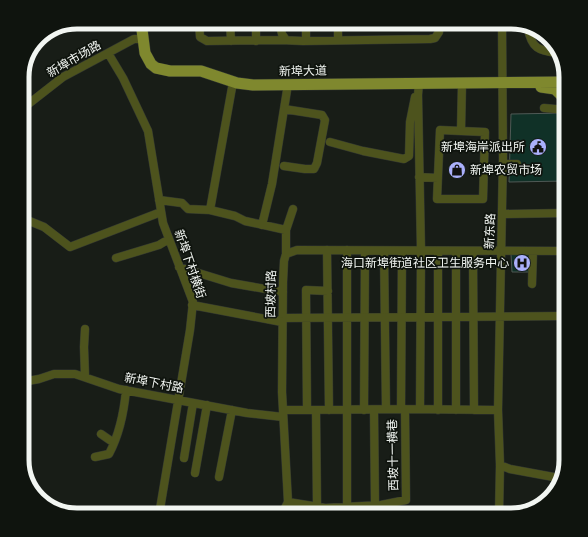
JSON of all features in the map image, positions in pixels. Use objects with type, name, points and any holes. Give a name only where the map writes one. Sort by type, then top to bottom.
[{"type":"main road","name":"新埠大道","points":[[141,29],[145,53],[151,64],[156,68],[170,71],[201,71],[233,82],[253,85],[559,82]]},
{"type":"main road","name":"新埠大道","points":[[503,83],[514,86],[547,87],[555,89],[559,92]]},
{"type":"street","points":[[199,29],[199,34],[202,39],[207,42],[435,38],[439,32],[439,29]]},
{"type":"street","points":[[230,29],[230,41]]},
{"type":"street","points":[[256,29],[256,41]]},
{"type":"street","points":[[281,29],[286,40]]},
{"type":"street","points":[[306,29],[306,40]]},
{"type":"street","points":[[338,29],[338,40]]},
{"type":"street","name":"新东路","points":[[499,508],[500,465],[498,410],[500,251],[503,164],[502,29]]},
{"type":"street","points":[[529,33],[532,42],[537,48],[541,51],[552,52]]},
{"type":"street","name":"新埠市场路","points":[[29,103],[63,77],[134,39],[142,39]]},
{"type":"street","name":"新埠下村横街","points":[[108,53],[123,78],[148,132],[163,223],[192,302],[190,330],[160,508]]},
{"type":"street","points":[[210,210],[233,82]]},
{"type":"street","points":[[330,142],[363,151],[404,159],[409,156],[411,115],[413,102],[419,83]]},
{"type":"street","points":[[419,83],[421,251],[420,409]]},
{"type":"street","points":[[461,131],[462,83]]},
{"type":"street","points":[[262,225],[272,184],[288,84]]},
{"type":"street","points":[[544,108],[559,109]]},
{"type":"street","points":[[284,109],[322,115],[325,120],[317,163],[314,170],[284,166]]},
{"type":"street","points":[[440,130],[461,131],[485,132],[483,199],[437,199],[440,130]]},
{"type":"street","points":[[503,164],[517,164]]},
{"type":"street","points":[[419,177],[438,178]]},
{"type":"street","points":[[160,200],[182,203],[188,209],[210,210],[262,225],[286,230]]},
{"type":"street","points":[[286,254],[286,230],[293,209]]},
{"type":"street","points":[[29,221],[44,227],[70,247],[161,212]]},
{"type":"street","points":[[502,214],[559,214]]},
{"type":"street","points":[[116,258],[159,246],[169,240]]},
{"type":"street","name":"西坡村路","points":[[288,502],[283,414],[282,320],[284,261],[286,254],[297,250],[559,251]]},
{"type":"street","points":[[328,250],[329,410]]},
{"type":"street","points":[[347,250],[347,506]]},
{"type":"street","points":[[364,410],[365,251]]},
{"type":"street","points":[[384,251],[386,409]]},
{"type":"street","name":"西坡十一横巷","points":[[391,503],[406,500],[403,409],[402,251]]},
{"type":"street","points":[[438,251],[438,410]]},
{"type":"street","points":[[456,251],[456,410]]},
{"type":"street","points":[[473,251],[474,410]]},
{"type":"street","points":[[532,284],[533,251]]},
{"type":"street","points":[[179,267],[231,284],[283,292]]},
{"type":"street","points":[[306,410],[306,290],[328,291]]},
{"type":"street","points":[[192,305],[282,320],[306,318],[559,316]]},
{"type":"street","points":[[85,329],[85,376]]},
{"type":"street","name":"新埠下村路","points":[[29,381],[54,374],[74,374],[85,376],[126,390],[266,416],[306,410],[498,410]]},
{"type":"street","points":[[95,457],[108,454],[114,444],[126,390]]},
{"type":"street","points":[[184,458],[193,403]]},
{"type":"street","points":[[195,473],[207,405]]},
{"type":"street","points":[[220,477],[232,410]]},
{"type":"street","points":[[316,410],[316,506]]},
{"type":"street","points":[[374,410],[375,505]]},
{"type":"street","points":[[101,434],[114,444]]},
{"type":"street","points":[[500,465],[510,469],[555,477]]},
{"type":"street","points":[[285,508],[288,502],[325,508]]},
{"type":"street","points":[[342,508],[347,506],[391,503],[391,508]]},
{"type":"building","name":"新埠海岸派出所","points":[[559,113],[559,181],[509,182],[511,114]]},
{"type":"building","name":"海口新埠街道社区卫生服务中心","points":[[532,253],[532,272],[512,272],[511,254]]},
{"type":"place","name":"新埠海岸派出所","points":[[538,147]]},
{"type":"place","name":"新埠农贸市场","points":[[457,170]]},
{"type":"place","name":"海口新埠街道社区卫生服务中心","points":[[522,263]]}]
